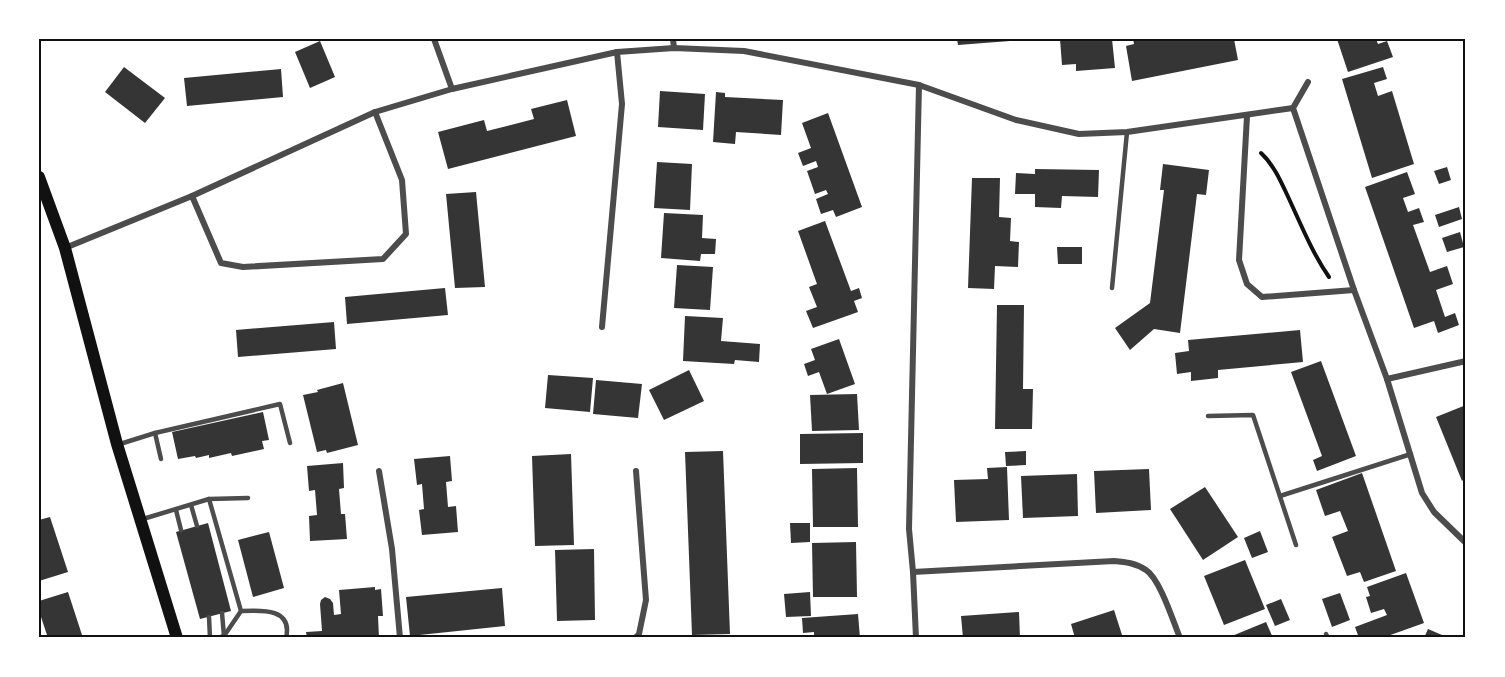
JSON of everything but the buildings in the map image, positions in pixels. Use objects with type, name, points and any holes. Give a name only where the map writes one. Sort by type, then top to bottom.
[{"type":"main road","points":[[39,177],[65,248],[117,444],[177,638]]},
{"type":"street","points":[[434,39],[452,89]]},
{"type":"street","points":[[673,39],[674,48]]},
{"type":"street","points":[[65,248],[192,196],[375,112],[452,89],[617,52],[674,48],[744,51],[919,85],[1016,120],[1079,134],[1127,132],[1293,108]]},
{"type":"street","points":[[602,327],[622,104],[617,52]]},
{"type":"street","points":[[1308,82],[1293,108],[1411,453],[1422,493],[1434,512],[1466,543]]},
{"type":"street","points":[[916,638],[909,529],[919,85]]},
{"type":"street","points":[[192,196],[221,263],[243,267],[383,259],[406,234],[402,180],[375,112]]},
{"type":"street","points":[[1247,116],[1239,260],[1247,284],[1262,297],[1354,290]]},
{"type":"street","points":[[1386,379],[1466,361]]},
{"type":"street","points":[[379,471],[392,549],[400,638]]},
{"type":"street","points":[[635,638],[639,634],[646,600],[636,471]]},
{"type":"street","points":[[913,572],[1114,561],[1131,563],[1148,571],[1160,590],[1180,638]]},
{"type":"lane","points":[[1112,288],[1127,132]]},
{"type":"lane","points":[[117,444],[280,404],[290,443]]},
{"type":"lane","points":[[1208,416],[1254,415],[1296,545]]},
{"type":"lane","points":[[155,433],[161,459]]},
{"type":"lane","points":[[1280,496],[1411,453]]},
{"type":"lane","points":[[141,520],[209,499],[248,498]]},
{"type":"lane","points":[[209,499],[241,611]]},
{"type":"lane","points":[[191,506],[197,526]]},
{"type":"lane","points":[[176,510],[182,530]]},
{"type":"lane","points":[[221,637],[241,611],[264,610],[273,612],[284,619],[287,627],[286,638]]},
{"type":"lane","points":[[221,637],[222,613]]},
{"type":"lane","points":[[209,617],[210,638]]},
{"type":"path","points":[[1245,148],[1261,153],[1269,160],[1318,262],[1336,291]]}]
